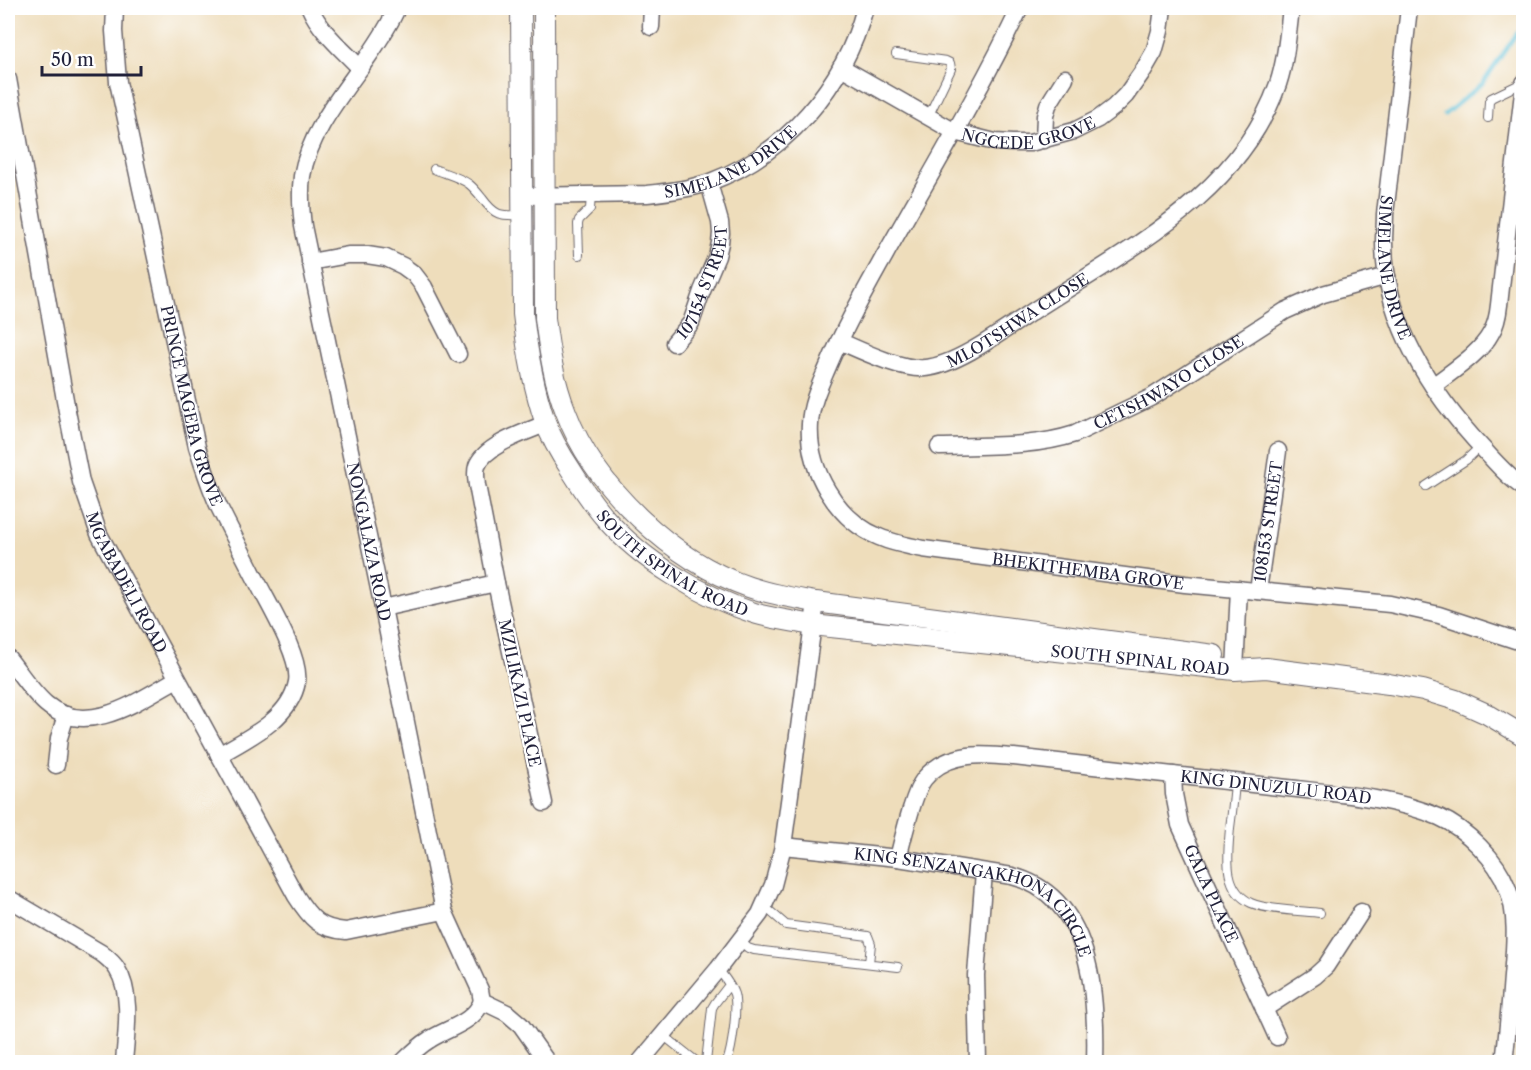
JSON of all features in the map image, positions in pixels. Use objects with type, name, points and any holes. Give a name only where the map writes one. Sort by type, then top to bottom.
[{"type":"street","name":"PRINCE MAGEBA GROVE","points":[[115,8],[118,82],[197,447],[218,505],[278,621],[297,669],[297,681],[286,707],[259,731],[219,755]]},
{"type":"street","points":[[310,8],[326,31],[360,68]]},
{"type":"street","name":"NONGALAZA ROAD","points":[[397,8],[389,25],[320,128],[311,146],[302,176],[301,209],[444,911],[480,990],[482,1001]]},
{"type":"street","name":"SOUTH SPINAL ROAD","points":[[521,8],[523,314],[526,340],[545,424],[582,487],[605,518],[630,543],[688,584],[721,601],[756,614],[812,625],[1235,664]]},
{"type":"street","name":"SOUTH SPINAL ROAD","points":[[544,8],[545,318],[549,347],[566,413],[586,453],[627,506],[650,528],[684,554],[716,574],[749,587],[816,602],[1423,690],[1456,700],[1487,714],[1524,736]]},
{"type":"street","points":[[651,27],[652,8]]},
{"type":"street","name":"SIMELANE DRIVE","points":[[522,206],[544,195],[665,192],[709,183],[758,158],[795,128],[827,89],[841,67],[865,8]]},
{"type":"street","points":[[839,341],[850,316],[955,132],[1020,8]]},
{"type":"street","name":"NGCEDE GROVE","points":[[841,67],[955,132],[995,142],[1030,143],[1074,131],[1098,119],[1126,95],[1154,52],[1163,8]]},
{"type":"street","name":"MLOTSHWA CLOSE","points":[[839,341],[911,367],[938,366],[978,347],[1152,234],[1188,208],[1236,160],[1266,110],[1278,83],[1283,63],[1291,8]]},
{"type":"street","name":"SIMELANE DRIVE","points":[[1409,8],[1385,214],[1384,243],[1387,276],[1393,304],[1417,361],[1453,415],[1496,463],[1524,488]]},
{"type":"street","points":[[1044,140],[1048,105],[1065,78]]},
{"type":"street","name":"MGABADELI ROAD","points":[[8,79],[81,482],[99,534],[296,896],[313,919],[322,926],[346,932],[444,911]]},
{"type":"street","points":[[1433,386],[1480,349],[1491,333],[1496,320],[1524,82]]},
{"type":"street","name":"107154 STREET","points":[[674,343],[691,323],[720,243],[720,222],[709,183]]},
{"type":"street","points":[[310,262],[348,255],[367,255],[386,258],[403,266],[414,274],[424,287],[458,354]]},
{"type":"street","name":"CETSHWAYO CLOSE","points":[[939,447],[1034,443],[1062,439],[1152,397],[1285,311],[1323,294],[1387,276]]},
{"type":"street","name":"BHEKITHEMBA GROVE","points":[[839,341],[817,391],[810,423],[810,441],[819,474],[830,495],[857,524],[877,537],[923,549],[1185,584],[1390,604],[1439,615],[1524,643]]},
{"type":"street","name":"MZILIKAZI PLACE","points":[[544,803],[496,583],[476,469],[488,452],[545,424]]},
{"type":"street","name":"108153 STREET","points":[[1258,591],[1278,451]]},
{"type":"street","points":[[383,608],[496,583]]},
{"type":"street","points":[[1235,664],[1239,590]]},
{"type":"street","points":[[640,1062],[740,941],[760,914],[773,885],[783,846],[816,602]]},
{"type":"street","points":[[8,657],[46,704],[66,715],[79,717],[106,716],[177,679]]},
{"type":"street","points":[[56,765],[58,738],[66,715]]},
{"type":"street","name":"KING DINUZULU ROAD","points":[[898,858],[923,780],[938,765],[958,758],[978,755],[1014,757],[1354,796],[1421,810],[1441,818],[1471,838],[1500,872],[1507,886],[1515,927],[1504,1062]]},
{"type":"street","name":"GALA PLACE","points":[[1173,775],[1180,825],[1277,1037]]},
{"type":"street","name":"KING SENZANGAKHONA CIRCLE","points":[[783,846],[898,858],[984,872],[1026,880],[1043,889],[1061,906],[1072,923],[1088,962],[1093,991],[1095,1062]]},
{"type":"street","points":[[978,1062],[976,975],[984,872]]},
{"type":"street","points":[[8,897],[101,952],[119,971],[124,984],[127,1008],[124,1062]]},
{"type":"street","points":[[1264,1009],[1315,976],[1326,966],[1361,912]]},
{"type":"street","points":[[403,1062],[429,1040],[469,1019],[477,1011],[482,1001],[507,1013],[521,1025],[547,1062]]},
{"type":"lane","points":[[897,54],[950,63],[951,69],[928,117]]},
{"type":"lane","points":[[1488,117],[1491,98],[1524,82]]},
{"type":"lane","points":[[434,169],[468,183],[497,214],[507,216],[522,206]]},
{"type":"lane","points":[[579,255],[578,224],[590,209],[591,195]]},
{"type":"lane","points":[[1426,486],[1466,460],[1481,446]]},
{"type":"lane","points":[[1235,782],[1227,856],[1228,869],[1236,890],[1243,898],[1257,905],[1320,913]]},
{"type":"lane","points":[[764,906],[786,925],[868,936],[871,944],[868,963]]},
{"type":"lane","points":[[740,941],[754,950],[898,967]]},
{"type":"lane","points":[[718,969],[734,995],[731,1049],[727,1062]]},
{"type":"lane","points":[[706,1062],[712,1008],[729,985]]},
{"type":"lane","points":[[663,1035],[697,1062]]},
{"type":"waterway","points":[[1444,115],[1483,83],[1517,33]]}]
